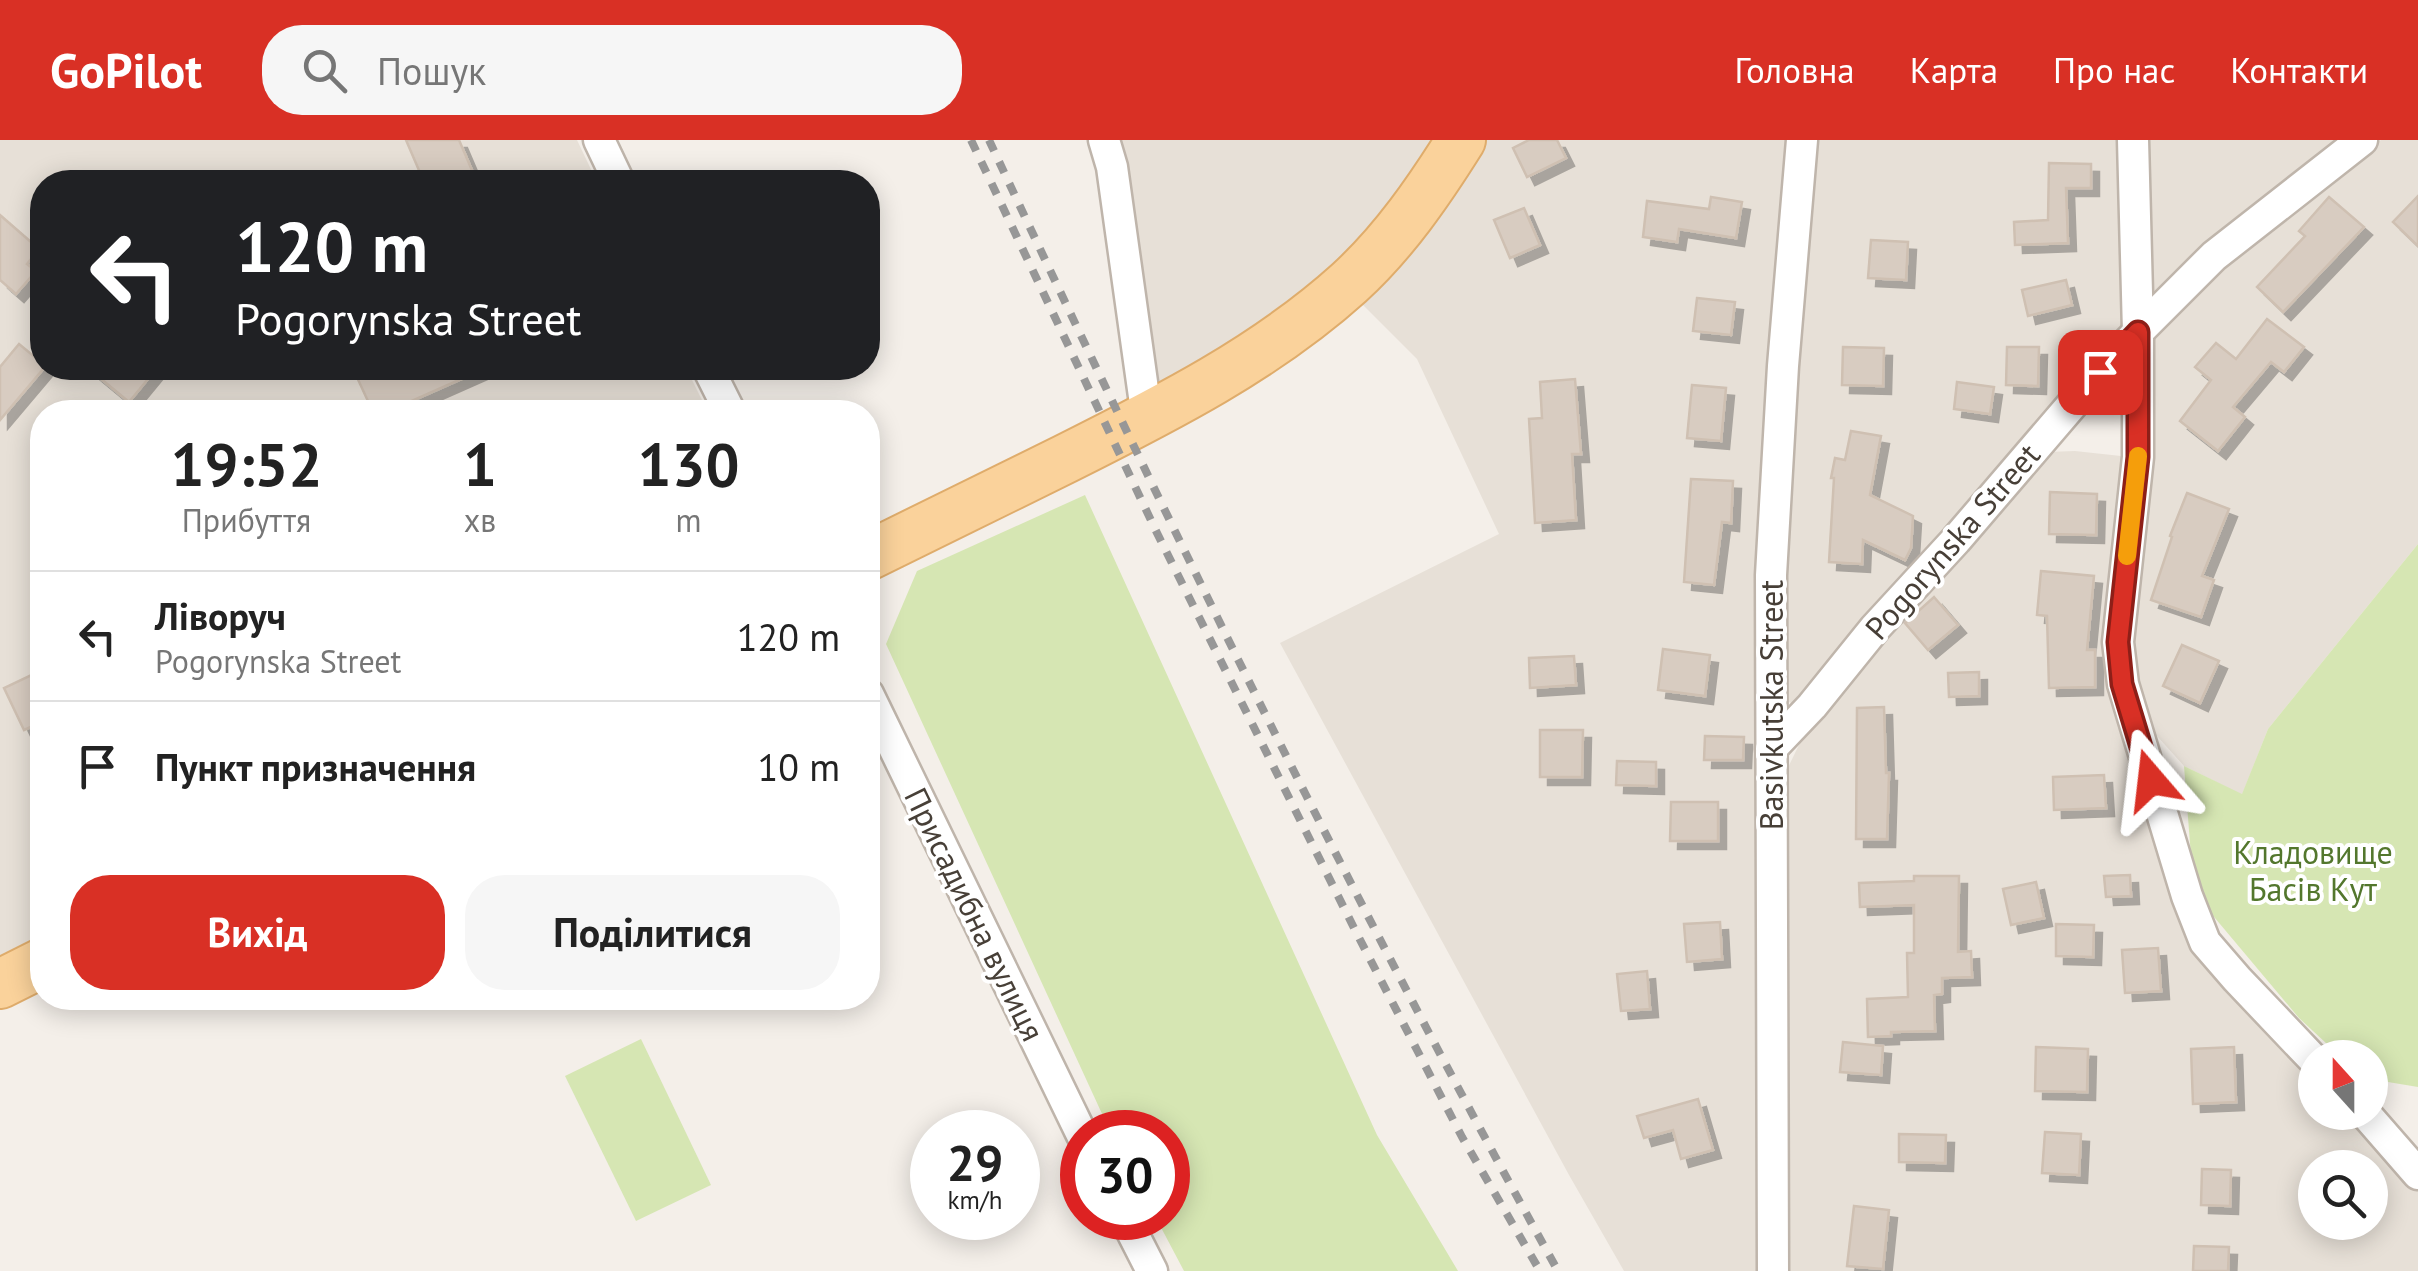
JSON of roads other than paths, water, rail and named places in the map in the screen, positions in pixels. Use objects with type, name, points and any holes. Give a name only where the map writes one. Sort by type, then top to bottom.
[{"type":"main road","points":[[880,550],[1146,418],[1308,318],[1352,280],[1397,232],[1461,140]]},
{"type":"main road","points":[[0,984],[30,969]]},
{"type":"street","points":[[599,140],[613,170]]},
{"type":"street","points":[[1104,140],[1112,167],[1146,418]]},
{"type":"street","name":"Basivkutska Street","points":[[1773,1271],[1771,575],[1802,140]]},
{"type":"street","points":[[2134,140],[2138,457],[2118,642],[2122,684],[2187,896],[2206,942],[2298,1042]]},
{"type":"street","name":"Pogorynska Street","points":[[1771,749],[2138,332],[2214,256],[2362,140]]},
{"type":"street","name":"Присадибна вулиця","points":[[880,719],[1070,1110]]},
{"type":"street","points":[[2380,1130],[2418,1174]]},
{"type":"street","points":[[1136,1240],[1152,1271]]},
{"type":"railway","points":[[971,140],[1157,533],[1356,932],[1462,1137],[1540,1271]]},
{"type":"railway","points":[[989,140],[1263,710],[1558,1271]]},
{"type":"park label","name":"Кладовище Басів Кут","points":[[2313,870]]}]
